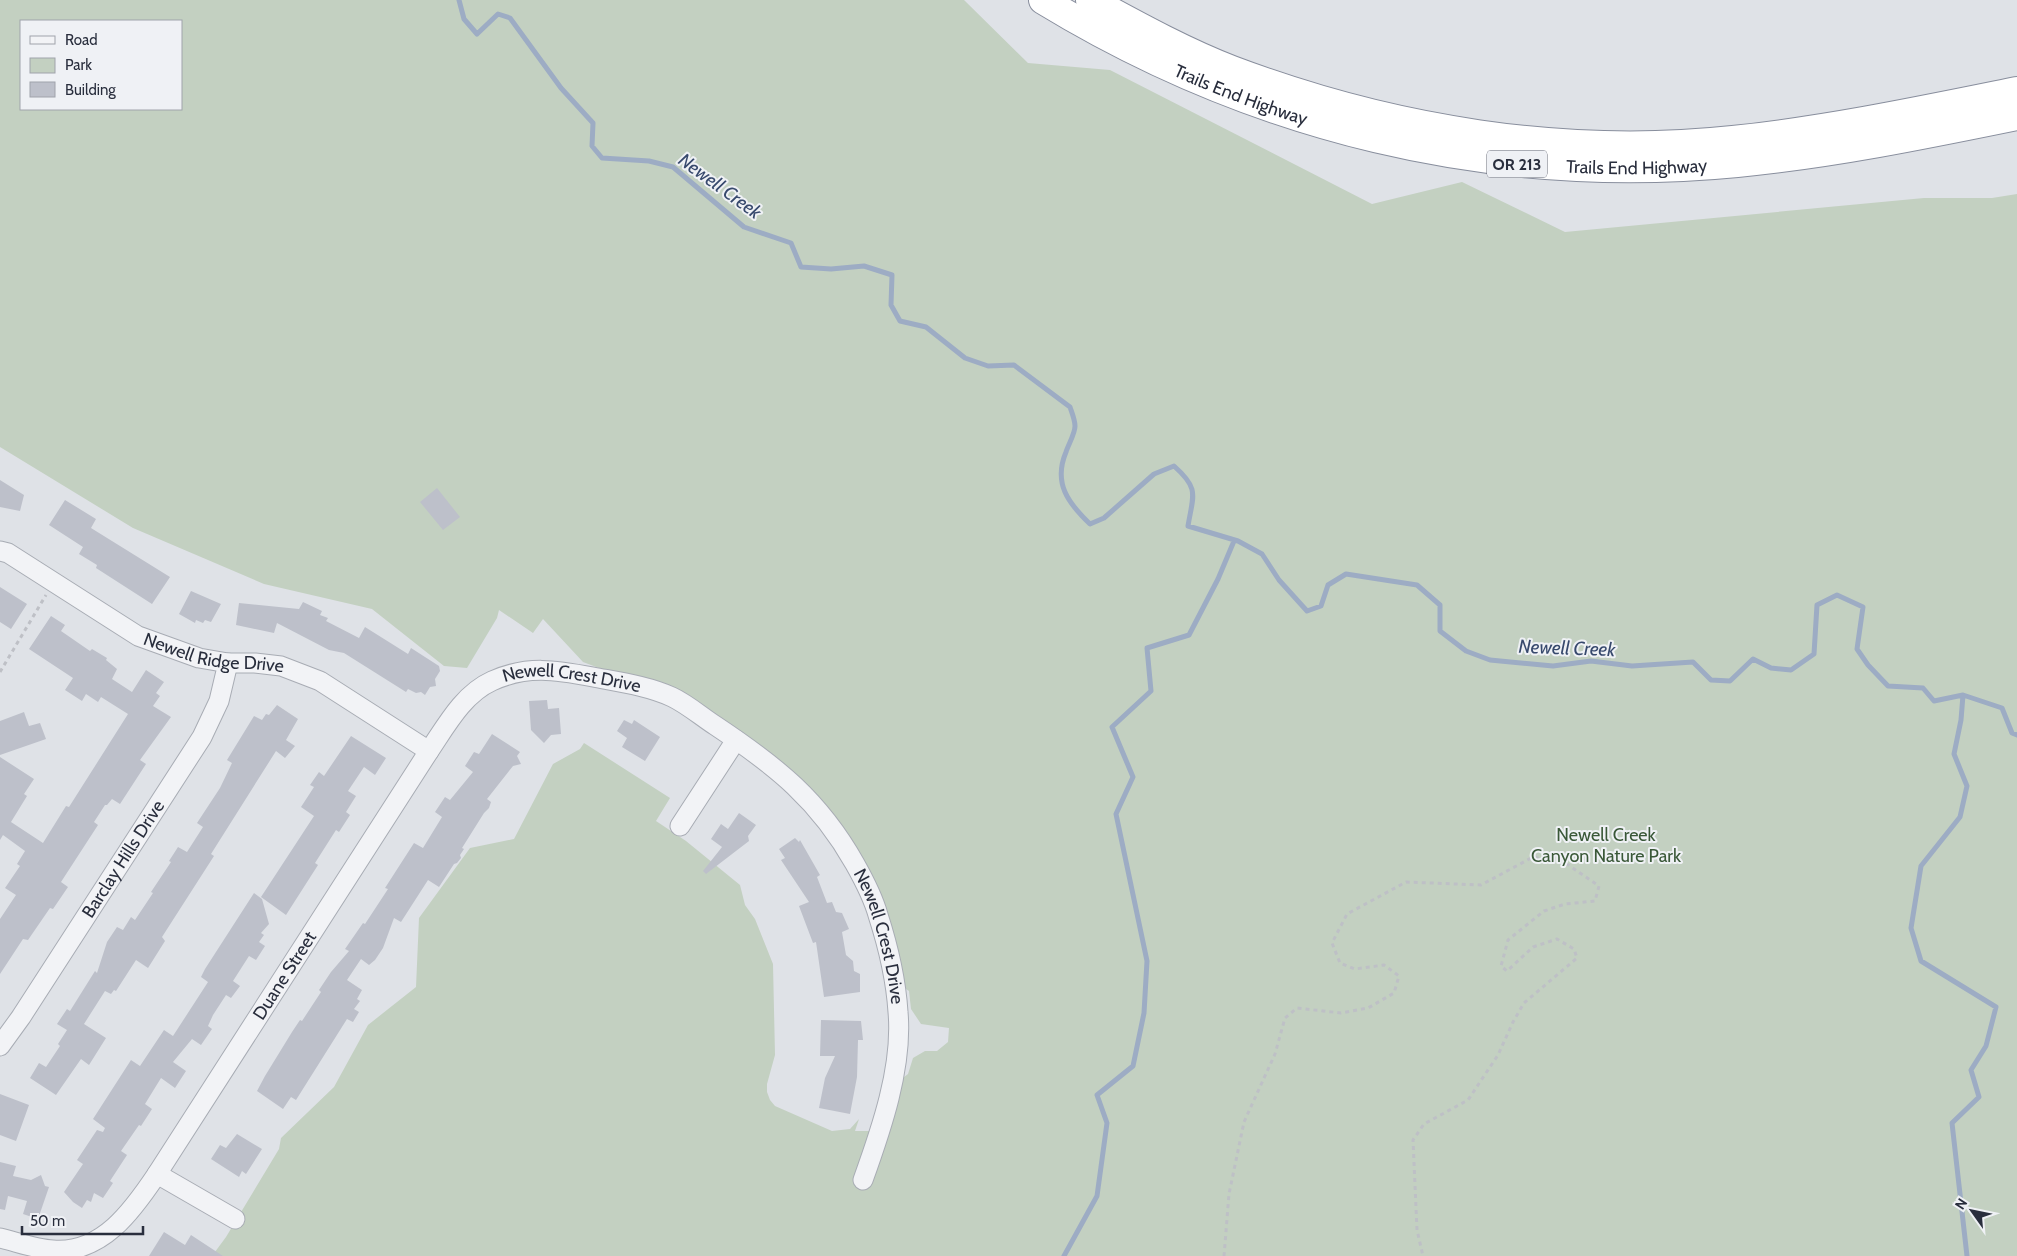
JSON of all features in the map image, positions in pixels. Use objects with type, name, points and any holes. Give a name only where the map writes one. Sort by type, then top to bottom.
[{"type":"highway","name":"Trails End Highway","points":[[1043,0],[1114,41],[1249,102],[1356,135],[1411,147],[1511,163],[1621,169],[1736,163],[1824,152],[2017,116]]},
{"type":"highway","name":"Trails End Highway","points":[[1090,0],[1194,53],[1231,69],[1320,100],[1444,129],[1538,141],[1632,145],[1732,140],[1843,125],[2017,91]]},
{"type":"street","name":"Newell Ridge Drive","points":[[0,551],[8,553],[138,636],[199,658],[228,663],[255,663],[281,666],[320,681],[429,751]]},
{"type":"street","name":"Barclay Hills Drive","points":[[0,1046],[26,1009],[202,737],[218,701],[228,663]]},
{"type":"street","name":"Newell Crest Drive","points":[[462,704],[490,682],[520,671],[553,669],[641,687],[673,697],[774,766],[802,792],[826,819],[866,883],[878,914],[892,973],[898,1014],[897,1056],[881,1130],[863,1180]]},
{"type":"street","name":"Duane Street","points":[[5,1245],[54,1250],[81,1247],[101,1239],[129,1213],[157,1174],[429,751],[462,704]]},
{"type":"street","points":[[680,826],[736,740]]},
{"type":"street","points":[[157,1174],[235,1219]]},
{"type":"path","points":[[0,672],[39,607]]},
{"type":"path","points":[[1224,1256],[1229,1194],[1244,1122],[1275,1054],[1285,1018],[1298,1008],[1341,1013],[1368,1008],[1394,992],[1399,976],[1384,965],[1355,970],[1340,963],[1332,943],[1347,914],[1406,882],[1481,885],[1534,857],[1567,864],[1599,886],[1595,901],[1565,904],[1544,911],[1508,940],[1501,966],[1507,971],[1533,947],[1558,939],[1574,949],[1577,958],[1524,1003],[1498,1055],[1468,1100],[1424,1124],[1413,1140],[1417,1230],[1423,1256]]},
{"type":"green space","name":"Newell Creek Canyon Nature Park","points":[[0,0],[964,0],[1028,63],[1110,70],[1372,204],[1462,182],[1565,232],[1924,198],[1992,198],[2017,194],[2017,1256],[212,1256],[226,1237],[279,1149],[281,1138],[334,1087],[368,1025],[416,987],[419,918],[470,848],[514,839],[553,764],[580,749],[584,743],[670,798],[656,821],[686,841],[740,885],[745,905],[755,919],[773,964],[775,1055],[767,1084],[767,1092],[775,1106],[832,1131],[850,1129],[859,1119],[855,1131],[874,1131],[891,1087],[908,1074],[913,1058],[925,1051],[937,1051],[948,1042],[949,1028],[921,1024],[911,1009],[909,991],[898,984],[839,829],[695,704],[583,662],[543,619],[533,633],[499,610],[497,618],[467,668],[444,666],[372,609],[264,584],[133,528],[0,447]]},
{"type":"building","points":[[0,480],[24,495],[20,511],[0,507]]},
{"type":"building","points":[[437,488],[460,517],[443,530],[420,502]]},
{"type":"building","points":[[65,500],[96,519],[91,528],[170,577],[152,604],[96,568],[97,565],[79,554],[83,547],[49,525]]},
{"type":"building","points":[[0,587],[27,604],[11,629],[0,622]]},
{"type":"building","points":[[191,591],[221,604],[211,622],[205,620],[203,623],[196,620],[195,623],[179,614]]},
{"type":"building","points":[[303,602],[322,611],[320,615],[328,618],[326,621],[359,638],[365,627],[408,654],[411,648],[439,666],[440,671],[435,679],[436,686],[430,687],[425,695],[408,689],[406,692],[344,653],[329,650],[277,623],[274,633],[236,625],[239,603],[299,609]]},
{"type":"building","points":[[51,616],[65,625],[61,631],[90,651],[92,649],[107,658],[106,660],[117,669],[112,679],[132,692],[146,670],[164,682],[156,693],[160,696],[153,706],[171,717],[140,760],[146,764],[120,804],[112,799],[105,805],[94,822],[98,825],[61,882],[68,887],[53,909],[50,908],[28,940],[23,939],[0,974],[0,919],[16,895],[5,888],[20,866],[17,864],[25,851],[3,835],[0,840],[0,757],[34,779],[24,794],[27,796],[11,822],[43,843],[66,806],[69,807],[128,714],[101,697],[98,702],[86,694],[82,701],[65,690],[73,678],[29,649]]},
{"type":"building","points":[[547,700],[548,709],[559,708],[561,734],[551,735],[544,743],[531,730],[529,701]]},
{"type":"building","points":[[277,705],[298,719],[286,740],[295,746],[285,758],[276,751],[211,854],[214,856],[162,937],[165,941],[148,968],[136,960],[116,991],[114,990],[111,994],[105,991],[84,1024],[106,1038],[89,1065],[81,1059],[56,1095],[30,1078],[39,1063],[46,1067],[60,1046],[58,1044],[67,1030],[57,1024],[67,1009],[70,1011],[95,971],[97,973],[107,942],[117,927],[123,930],[131,917],[135,920],[153,893],[151,892],[171,862],[169,861],[178,847],[187,852],[203,827],[197,823],[220,788],[232,763],[227,760],[254,716],[262,720]]},
{"type":"building","points":[[24,712],[29,726],[40,723],[46,739],[0,755],[0,721]]},
{"type":"building","points":[[624,720],[632,724],[634,720],[660,737],[645,761],[622,747],[627,738],[617,731]]},
{"type":"building","points":[[492,734],[520,752],[517,756],[521,764],[513,766],[487,799],[491,802],[489,808],[462,848],[464,849],[460,855],[461,858],[454,864],[439,887],[428,880],[401,922],[394,918],[383,948],[375,960],[369,965],[361,959],[347,980],[362,990],[357,999],[360,1001],[354,1009],[359,1012],[353,1022],[347,1019],[296,1100],[291,1097],[283,1109],[257,1091],[265,1076],[300,1020],[302,1021],[321,992],[319,990],[331,972],[349,951],[345,949],[363,923],[365,924],[388,889],[385,888],[414,843],[423,848],[442,817],[435,812],[445,797],[450,800],[473,772],[465,766],[474,752],[479,754]]},
{"type":"building","points":[[351,736],[386,758],[375,775],[364,767],[348,791],[356,796],[346,812],[350,815],[339,832],[336,830],[315,863],[318,865],[286,915],[261,897],[314,816],[301,807],[314,787],[310,785],[319,772],[324,776]]},
{"type":"building","points":[[739,813],[756,825],[748,836],[749,841],[706,874],[703,871],[722,847],[711,839],[721,824],[728,829]]},
{"type":"building","points":[[795,838],[799,842],[800,840],[820,875],[817,877],[827,903],[832,902],[836,912],[842,913],[849,929],[842,932],[846,955],[853,961],[854,971],[860,974],[860,992],[824,997],[816,942],[813,943],[799,906],[809,902],[781,860],[785,858],[779,849]]},
{"type":"building","points":[[254,893],[262,899],[269,924],[261,933],[264,935],[259,942],[265,946],[256,960],[249,956],[233,981],[240,986],[231,998],[226,995],[208,1026],[212,1029],[201,1045],[192,1039],[173,1062],[186,1071],[175,1088],[161,1078],[145,1104],[152,1109],[121,1151],[127,1155],[110,1181],[113,1183],[103,1198],[94,1193],[91,1202],[87,1200],[82,1208],[64,1192],[83,1164],[77,1160],[97,1130],[103,1132],[105,1128],[93,1119],[131,1060],[140,1066],[164,1030],[173,1036],[208,982],[201,977],[205,969]]},
{"type":"building","points":[[821,1020],[861,1021],[863,1040],[858,1040],[857,1077],[850,1114],[819,1108],[825,1078],[835,1056],[820,1056]]},
{"type":"building","points":[[0,1094],[29,1105],[16,1141],[0,1135]]},
{"type":"building","points":[[237,1134],[262,1149],[246,1174],[242,1171],[239,1177],[211,1159],[220,1145],[226,1148]]},
{"type":"building","points":[[0,1162],[16,1166],[13,1176],[31,1180],[41,1175],[45,1186],[49,1187],[38,1219],[23,1214],[27,1201],[8,1196],[5,1210],[0,1209]]},
{"type":"building","points":[[164,1232],[185,1245],[191,1235],[223,1256],[149,1256]]},
{"type":"waterway","name":"Newell Creek","points":[[459,0],[464,19],[477,34],[498,14],[510,18],[561,88],[593,123],[592,146],[602,158],[649,161],[673,167],[744,227],[791,243],[801,267],[831,269],[864,266],[892,275],[891,305],[900,321],[926,327],[965,358],[988,366],[1014,365],[1070,407],[1075,429],[1062,463],[1062,483],[1069,500],[1090,524],[1104,518],[1154,474],[1174,466],[1188,481],[1193,493],[1188,526],[1238,541],[1262,554],[1279,580],[1307,611],[1321,606],[1328,585],[1346,574],[1417,585],[1440,605],[1440,631],[1466,651],[1490,660],[1553,666],[1591,661],[1632,666],[1693,662],[1711,680],[1730,681],[1753,659],[1771,668],[1791,670],[1814,654],[1817,605],[1837,595],[1863,607],[1857,649],[1868,665],[1888,686],[1923,688],[1934,701],[1963,695],[2002,708],[2012,733],[2017,735]]},
{"type":"waterway","points":[[1064,1256],[1097,1196],[1107,1123],[1097,1095],[1133,1066],[1144,1013],[1147,961],[1116,814],[1133,777],[1112,727],[1151,691],[1147,648],[1189,635],[1218,579],[1234,541]]},
{"type":"waterway","points":[[1963,695],[1961,720],[1954,754],[1967,786],[1960,817],[1921,866],[1911,928],[1921,961],[1996,1007],[1986,1046],[1971,1070],[1979,1097],[1952,1123],[1967,1256]]}]
